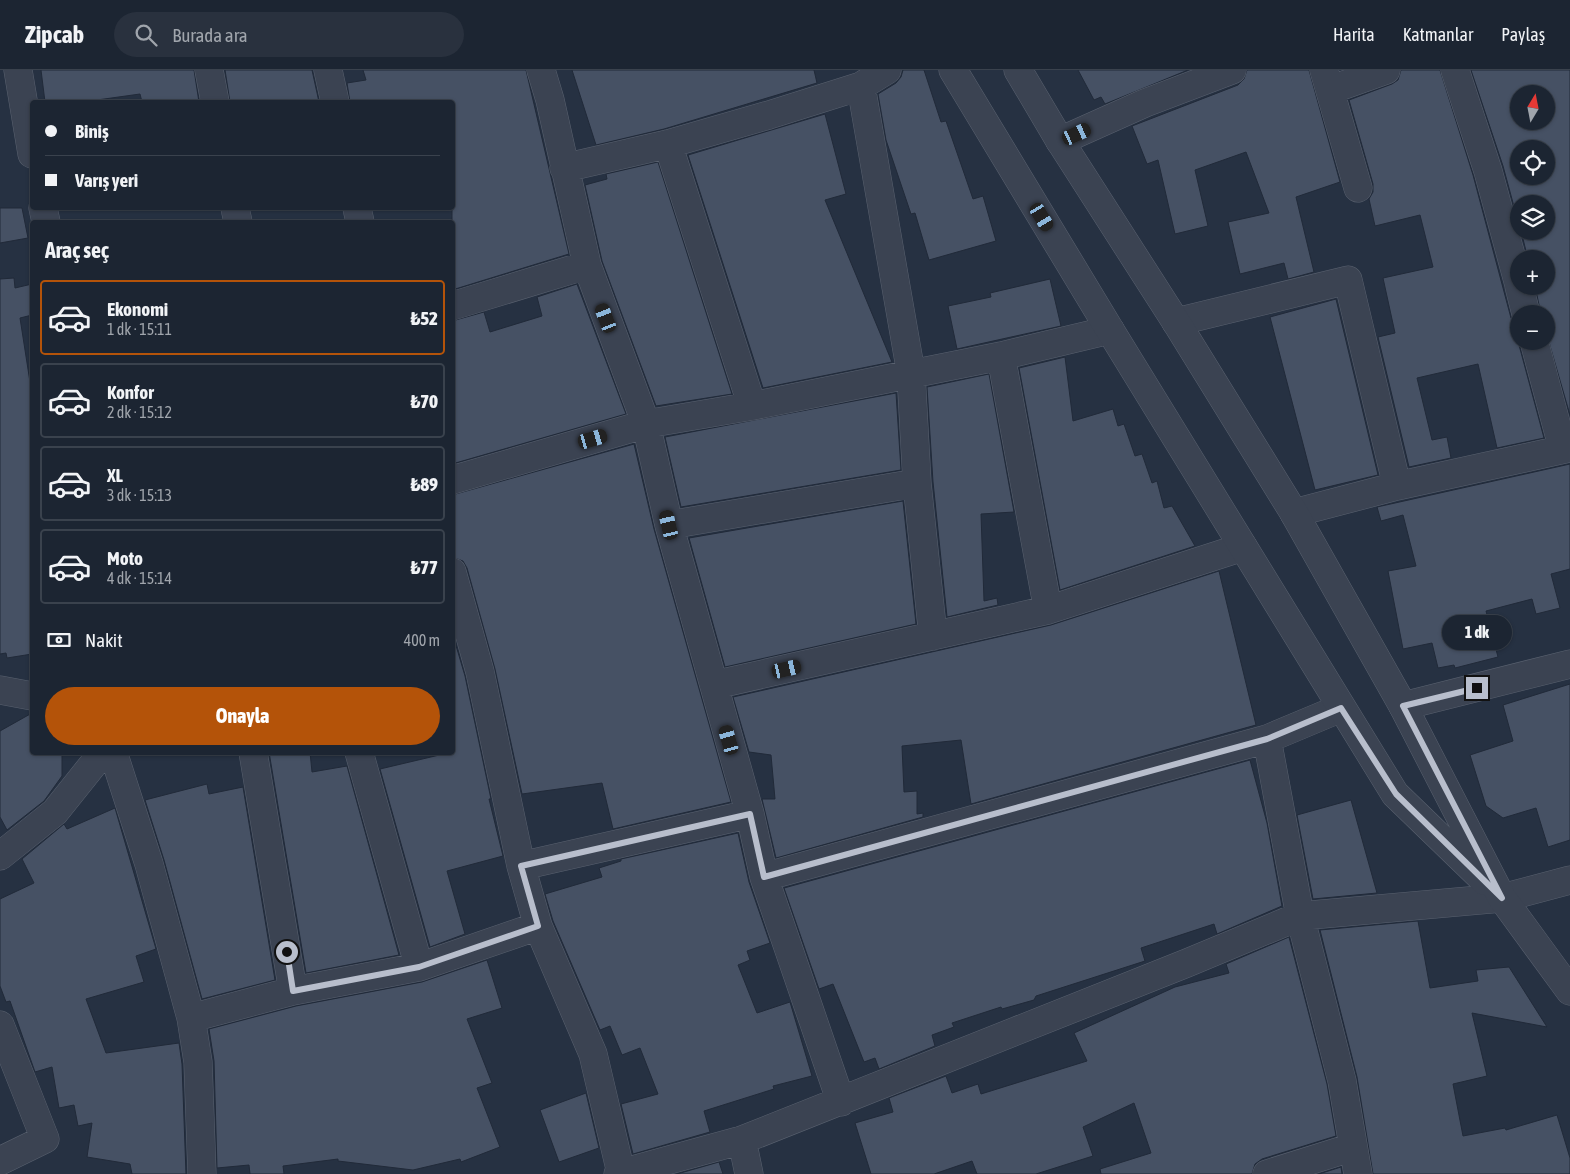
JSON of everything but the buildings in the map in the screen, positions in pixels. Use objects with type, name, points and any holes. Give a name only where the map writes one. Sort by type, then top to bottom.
[{"type":"street","points":[[209,70],[215,100]]},
{"type":"street","points":[[328,70],[335,100]]},
{"type":"street","points":[[541,70],[550,100],[587,265],[646,424],[669,525],[750,814],[764,877],[841,1102]]},
{"type":"street","points":[[564,168],[668,144],[861,86],[887,70]]},
{"type":"street","points":[[953,70],[1341,708],[1396,794],[1502,898]]},
{"type":"street","points":[[1018,70],[1060,141],[1176,322],[1294,513],[1403,706],[1502,898],[1570,991]]},
{"type":"street","points":[[1060,141],[1145,103],[1232,70]]},
{"type":"street","points":[[1358,188],[1327,80],[1386,70]]},
{"type":"street","points":[[1455,70],[1488,171],[1510,253]]},
{"type":"street","points":[[12,76],[30,146]]},
{"type":"street","points":[[861,86],[911,373],[917,483],[933,636]]},
{"type":"street","points":[[668,144],[752,406]]},
{"type":"street","points":[[455,305],[587,265]]},
{"type":"street","points":[[1176,322],[1348,280],[1397,486]]},
{"type":"street","points":[[455,479],[646,424],[752,406],[1001,356],[1110,330]]},
{"type":"street","points":[[1294,513],[1397,486],[1566,449],[1537,350]]},
{"type":"street","points":[[1001,356],[1048,610]]},
{"type":"street","points":[[669,525],[917,483]]},
{"type":"street","points":[[714,685],[1048,610],[1243,546]]},
{"type":"street","points":[[455,583],[480,672],[521,866],[538,926],[593,1054],[620,1174],[742,1140],[841,1102],[1300,916],[1502,898],[1570,880]]},
{"type":"street","points":[[1403,706],[1570,664]]},
{"type":"street","points":[[0,690],[30,696]]},
{"type":"street","points":[[764,877],[1267,739],[1341,708]]},
{"type":"street","points":[[1267,739],[1300,916],[1342,1081],[1358,1174]]},
{"type":"street","points":[[0,856],[55,812],[101,755]]},
{"type":"street","points":[[114,755],[149,864],[191,1018],[198,1062],[202,1174]]},
{"type":"street","points":[[254,755],[293,991]]},
{"type":"street","points":[[360,755],[419,967]]},
{"type":"street","points":[[521,866],[750,814]]},
{"type":"street","points":[[191,1018],[293,991],[419,967],[538,926]]},
{"type":"street","points":[[0,1025],[45,1139],[0,1161]]},
{"type":"street","points":[[742,1140],[749,1174]]},
{"type":"street","points":[[1267,1174],[1353,1147]]},
{"type":"route","points":[[287,952],[293,991],[419,967],[538,926],[521,866],[750,814],[764,877],[1267,739],[1341,708],[1396,794],[1502,898],[1403,706],[1477,688]]}]
